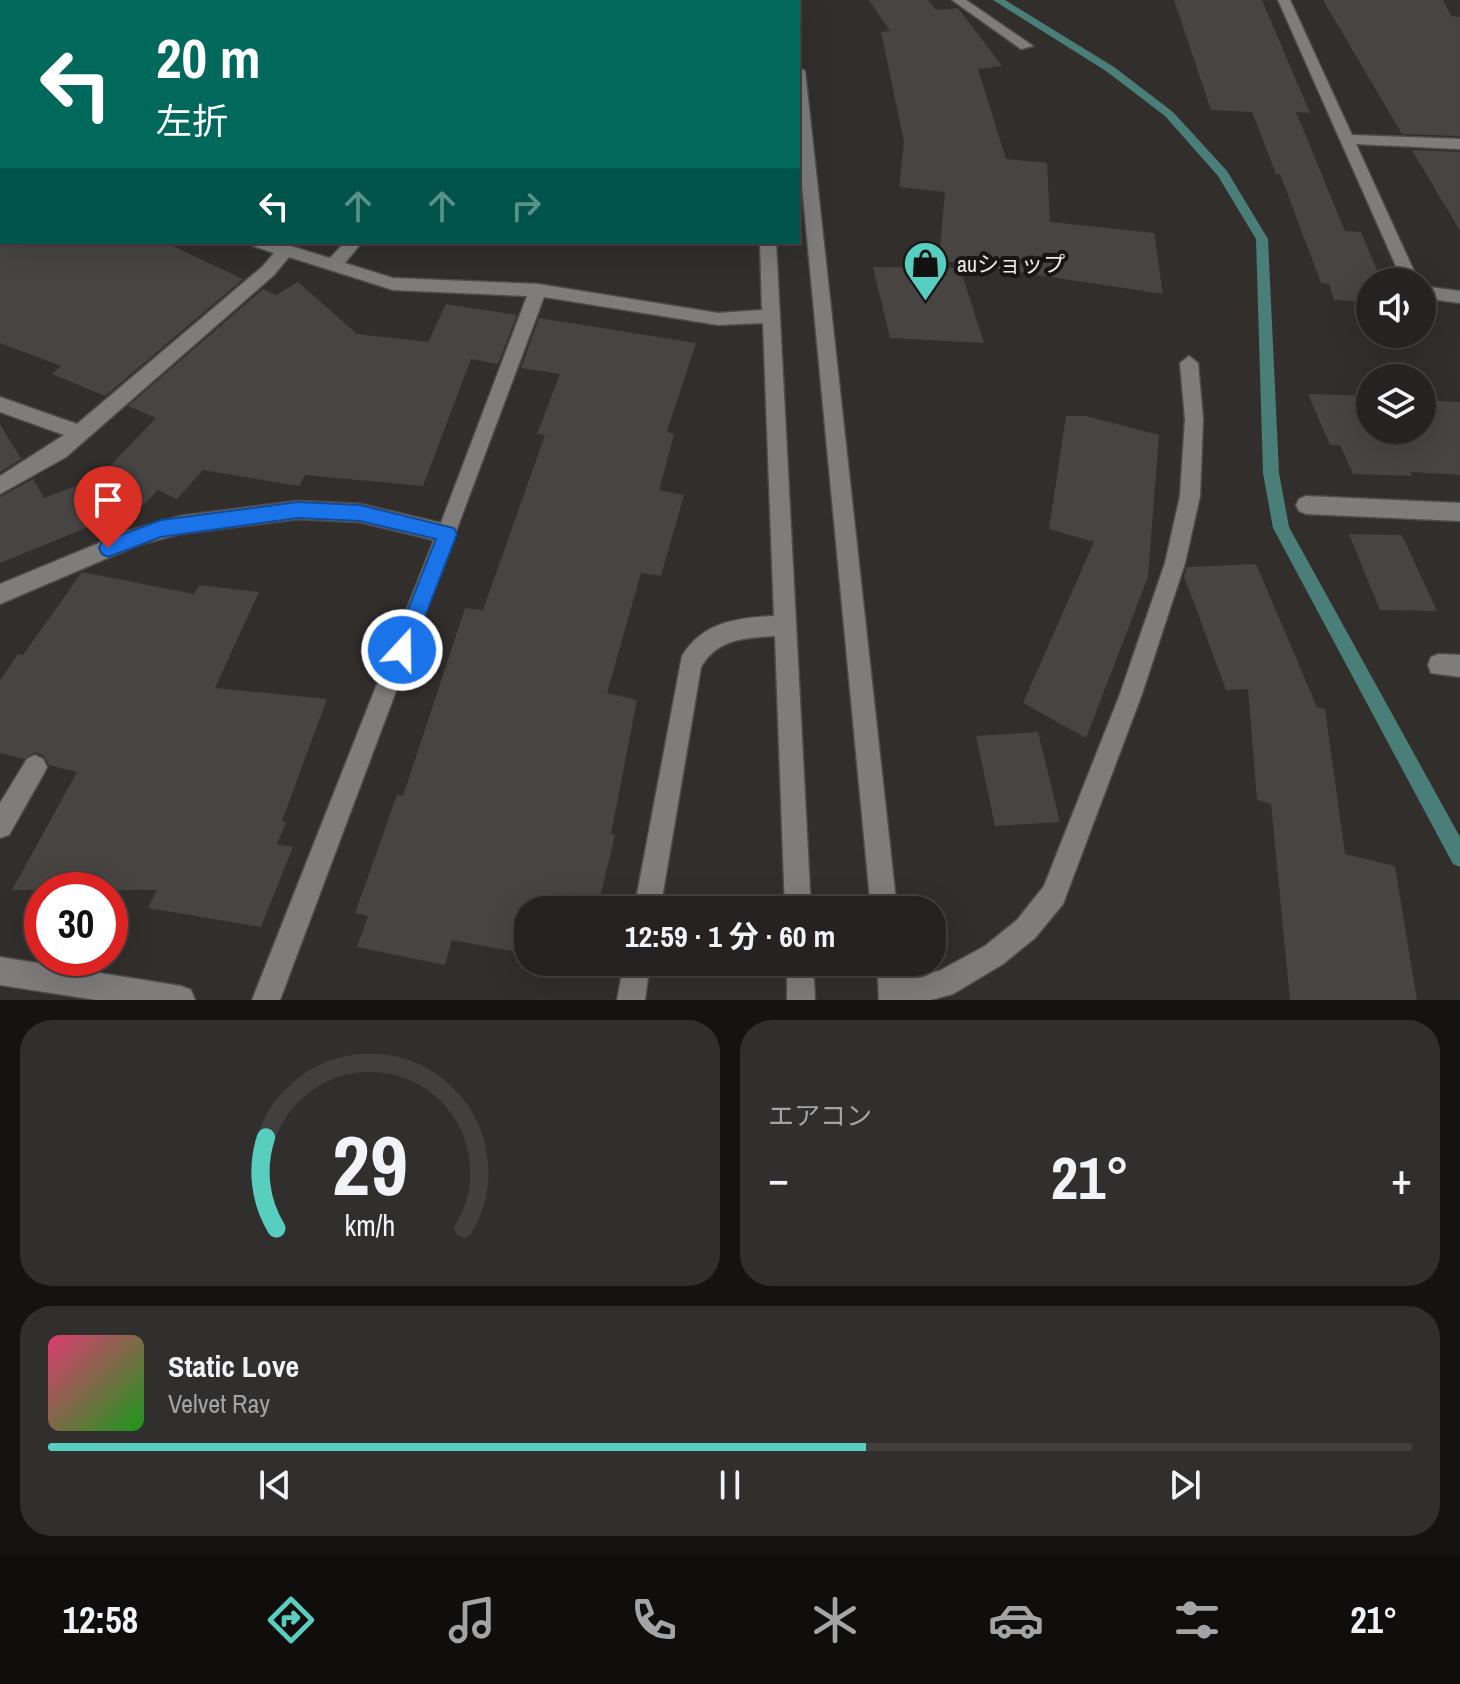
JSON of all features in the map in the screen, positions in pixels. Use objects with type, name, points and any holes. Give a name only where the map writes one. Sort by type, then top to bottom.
[{"type":"street","points":[[958,0],[1026,46]]},
{"type":"street","points":[[1284,0],[1405,268]]},
{"type":"street","points":[[800,91],[883,896]]},
{"type":"street","points":[[1345,139],[1460,144]]},
{"type":"street","points":[[265,244],[393,284],[538,290],[718,319],[773,316]]},
{"type":"street","points":[[333,266],[352,244]]},
{"type":"street","points":[[768,244],[797,896]]},
{"type":"street","points":[[0,486],[59,451],[268,271],[285,251]]},
{"type":"street","points":[[266,1000],[538,290]]},
{"type":"street","points":[[1436,294],[1460,297]]},
{"type":"street","points":[[891,976],[893,997],[943,984],[994,955],[1026,929],[1054,895],[1131,694],[1175,563],[1190,496],[1194,419],[1189,363]]},
{"type":"street","points":[[0,404],[80,433]]},
{"type":"street","points":[[1306,505],[1460,512]]},
{"type":"street","points":[[0,594],[135,537],[180,525],[298,510],[331,511],[360,513],[447,534]]},
{"type":"street","points":[[649,896],[690,664],[697,649],[721,632],[786,625]]},
{"type":"street","points":[[0,826],[35,767]]},
{"type":"street","points":[[0,971],[181,1000]]},
{"type":"street","points":[[631,1000],[635,976]]},
{"type":"street","points":[[800,976],[801,1000]]},
{"type":"building","points":[[869,0],[928,0],[936,10],[958,8],[1002,66],[978,69],[1006,159],[1047,163],[1050,222],[1154,233],[1163,294],[939,260],[945,192],[899,187],[904,142],[881,32],[890,31]]},
{"type":"building","points":[[1174,0],[1262,0],[1310,113],[1296,112],[1345,231],[1361,232],[1376,268],[1356,268],[1356,301],[1334,300],[1329,284],[1321,283],[1280,174],[1276,174],[1252,112],[1211,110]]},
{"type":"building","points":[[1323,0],[1443,0],[1451,16],[1460,17],[1460,136],[1402,134]]},
{"type":"building","points":[[1412,150],[1460,152],[1460,231]]},
{"type":"building","points":[[0,244],[168,244],[243,279],[105,396],[52,374],[61,366],[0,343]]},
{"type":"building","name":"auショップ","points":[[873,267],[960,268],[984,343],[890,338]]},
{"type":"building","points":[[298,282],[357,334],[428,342],[446,304],[517,315],[498,364],[471,359],[423,486],[305,475],[299,486],[203,470],[177,499],[158,490],[145,504],[0,563],[0,497],[33,479],[44,498],[99,477],[156,418],[128,406],[263,289],[276,295]]},
{"type":"building","points":[[539,318],[696,343],[667,431],[674,435],[659,490],[684,495],[661,576],[641,573],[607,693],[637,700],[611,834],[615,835],[600,896],[514,896],[514,951],[452,940],[445,965],[357,947],[368,916],[355,913],[397,795],[403,796],[465,608],[483,610],[545,435],[537,434],[560,374],[521,368]]},
{"type":"building","points":[[1308,394],[1356,396],[1356,444],[1436,444],[1436,401],[1460,402],[1460,475],[1410,472],[1412,476],[1353,474],[1340,445],[1330,445]]},
{"type":"building","points":[[1066,416],[1086,416],[1159,435],[1148,577],[1086,738],[1023,703],[1094,542],[1049,529]]},
{"type":"building","points":[[0,424],[21,459],[0,472]]},
{"type":"building","points":[[1349,534],[1402,535],[1437,611],[1380,610]]},
{"type":"building","points":[[1256,564],[1317,707],[1325,709],[1345,854],[1395,866],[1417,1000],[1290,1000],[1271,804],[1257,800],[1248,689],[1226,690],[1184,576],[1187,567]]},
{"type":"building","points":[[82,572],[194,594],[199,585],[259,592],[215,688],[327,699],[282,821],[286,822],[277,844],[293,847],[261,927],[148,908],[157,890],[128,890],[128,872],[24,872],[24,890],[12,890],[77,772],[49,765],[44,756],[36,752],[24,759],[0,753],[0,680],[18,654],[23,655]]},
{"type":"building","points":[[1038,732],[1060,822],[995,826],[976,736]]},
{"type":"waterway","points":[[998,0],[1110,69],[1169,114],[1223,174],[1262,239],[1271,473],[1281,528],[1460,857]]},
{"type":"place","name":"auショップ","points":[[926,303]]},
{"type":"route","points":[[108,548],[180,525],[298,510],[360,513],[447,534],[402,650]]}]
